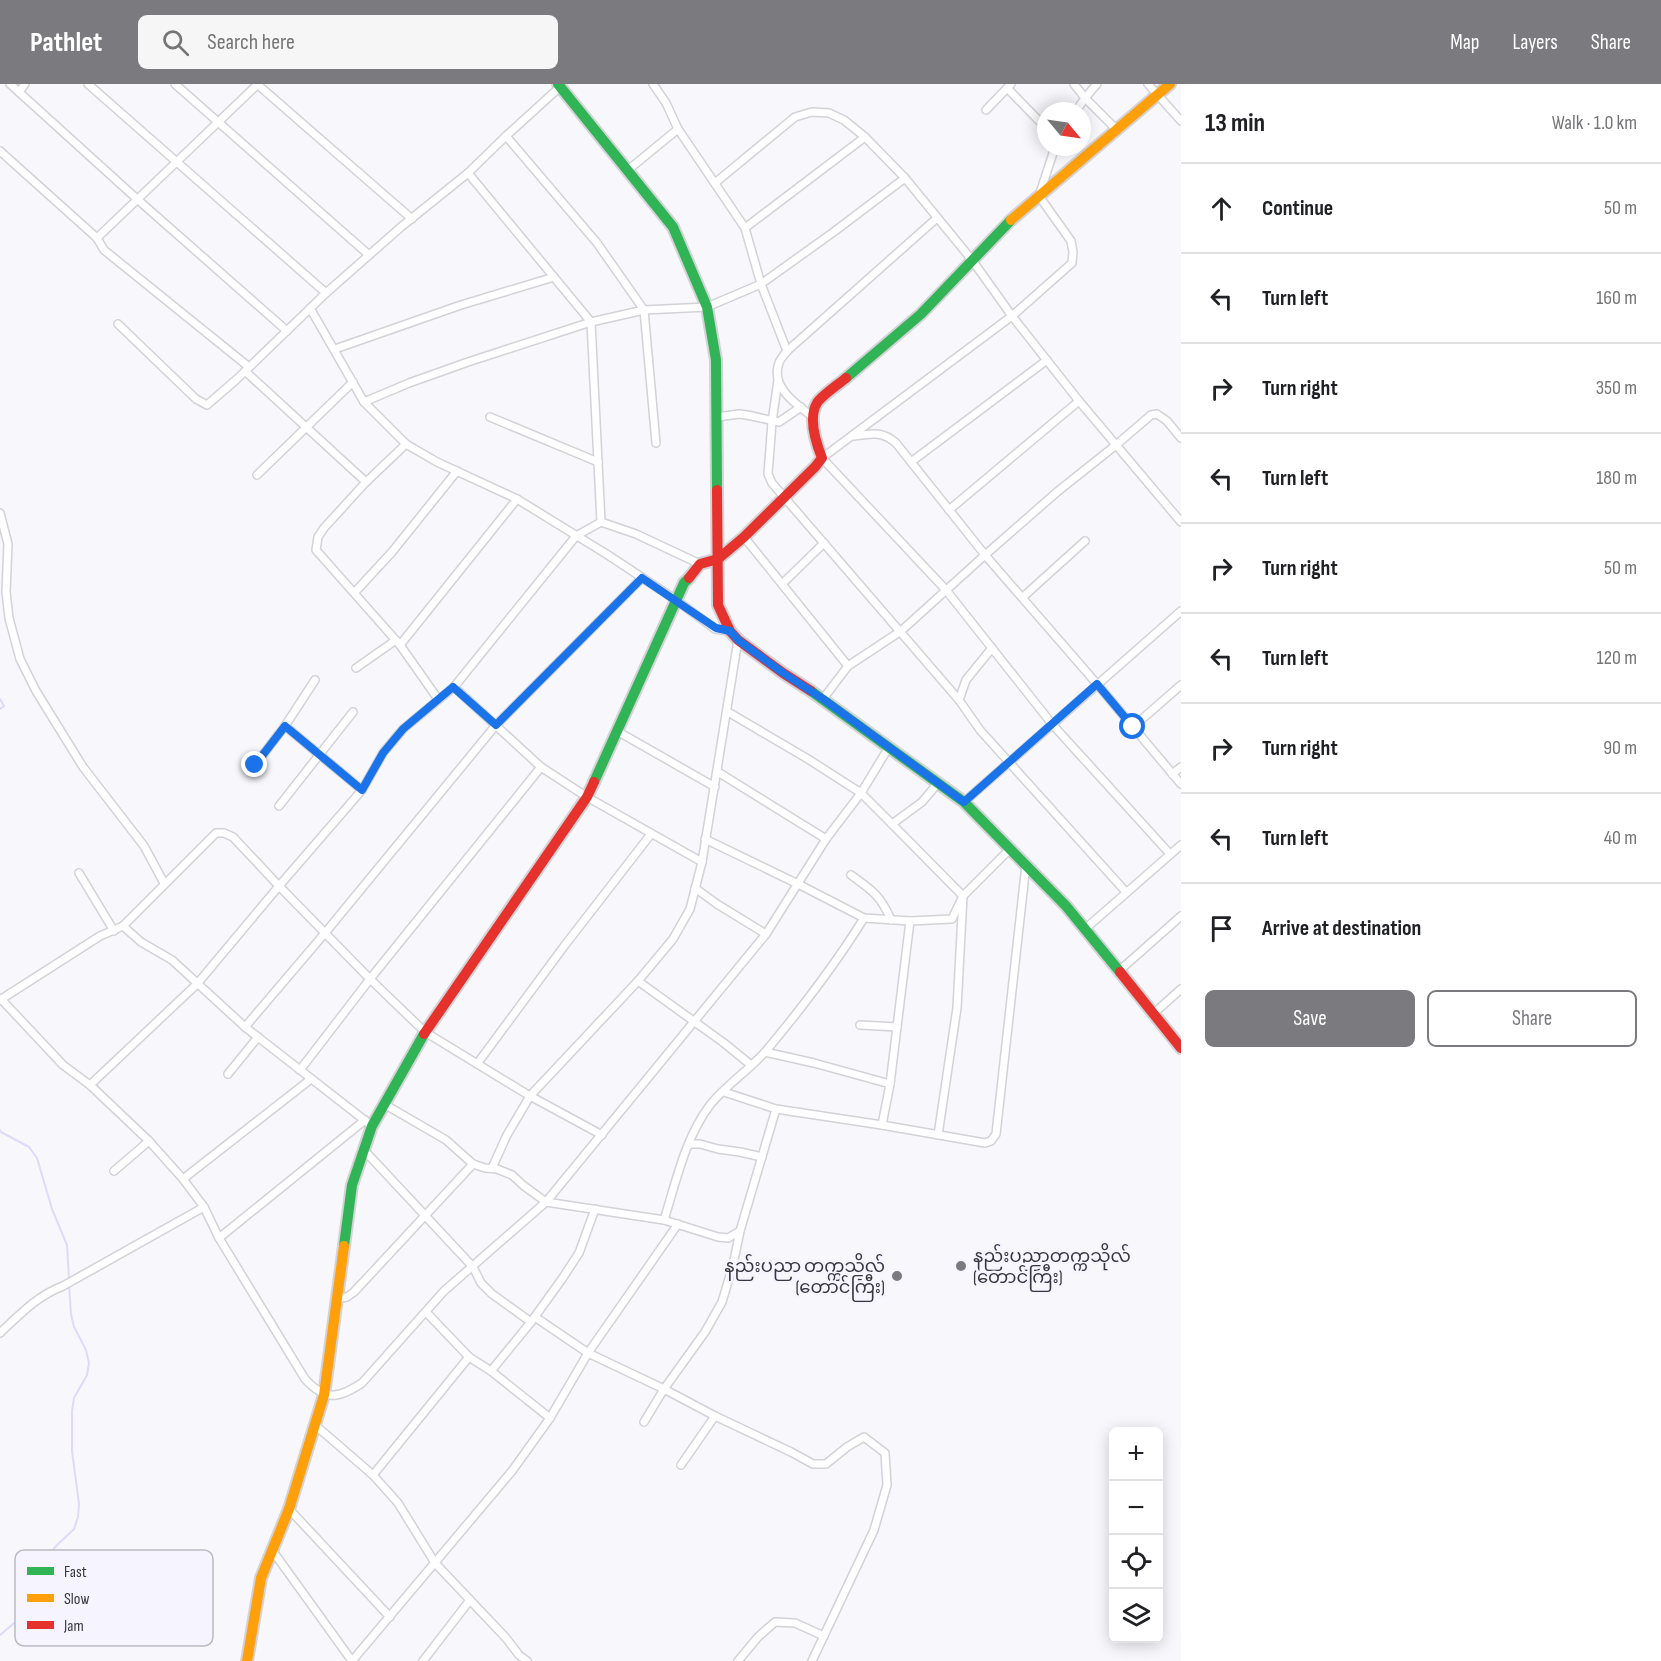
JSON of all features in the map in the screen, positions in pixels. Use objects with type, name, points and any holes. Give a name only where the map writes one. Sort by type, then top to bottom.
[{"type":"street","points":[[10,84],[136,199],[287,331]]},
{"type":"street","points":[[19,92],[25,84]]},
{"type":"street","points":[[88,84],[326,293]]},
{"type":"street","points":[[175,84],[369,255]]},
{"type":"street","points":[[97,238],[258,84],[412,219]]},
{"type":"street","points":[[653,84],[666,103],[678,129],[745,228],[761,284],[787,351]]},
{"type":"street","points":[[1074,84],[1118,130]]},
{"type":"street","points":[[1082,102],[1097,84]]},
{"type":"street","points":[[1148,84],[1181,121]]},
{"type":"street","points":[[1170,84],[1010,220],[921,314],[817,403],[813,417],[813,434],[822,458],[946,590],[1052,724],[1170,855]]},
{"type":"street","points":[[118,324],[196,399],[207,405],[326,293],[468,173],[560,85],[673,226],[707,306],[716,360],[718,605],[730,631],[738,640],[783,673],[823,699],[964,802],[1066,906],[1181,1048]]},
{"type":"street","points":[[986,110],[1009,86],[1037,118]]},
{"type":"street","points":[[715,183],[795,117],[812,112],[829,112],[866,136],[938,218],[972,260],[1011,316],[1181,522]]},
{"type":"street","points":[[628,170],[678,129]]},
{"type":"street","points":[[506,136],[597,243],[644,310],[656,443]]},
{"type":"street","points":[[745,228],[866,136]]},
{"type":"street","points":[[0,151],[97,238],[104,250],[247,369],[366,482]]},
{"type":"street","points":[[1039,196],[1052,156]]},
{"type":"street","points":[[468,173],[591,322],[600,522]]},
{"type":"street","points":[[364,402],[468,362],[591,322],[644,310],[707,306],[761,284],[905,178]]},
{"type":"street","points":[[219,1238],[369,1123],[384,1104],[425,1032],[587,797],[684,583],[700,564],[718,559],[744,537],[822,458],[1011,316],[1072,263],[1071,241],[1039,196]]},
{"type":"street","points":[[938,218],[787,351],[779,363],[768,474],[784,498],[959,700],[980,730],[1126,892]]},
{"type":"street","points":[[335,349],[461,305],[554,277]]},
{"type":"street","points":[[310,308],[364,402],[406,444],[517,499],[716,628],[730,631]]},
{"type":"street","points":[[911,462],[1047,360]]},
{"type":"street","points":[[778,380],[786,393],[813,417]]},
{"type":"street","points":[[257,475],[353,382]]},
{"type":"street","points":[[949,510],[1079,401]]},
{"type":"street","points":[[717,417],[747,415],[779,422],[801,407]]},
{"type":"street","points":[[823,699],[849,666],[900,631],[1058,492],[1151,415],[1157,414],[1167,421],[1181,438]]},
{"type":"street","points":[[489,417],[598,462]]},
{"type":"street","points":[[851,436],[879,434],[888,436],[896,443],[985,555],[1181,784]]},
{"type":"street","points":[[406,444],[366,482],[324,528],[318,537],[315,550],[355,592],[398,643],[438,699]]},
{"type":"street","points":[[355,592],[392,552],[457,471]]},
{"type":"street","points":[[356,668],[398,643],[517,499]]},
{"type":"street","points":[[0,513],[8,544],[6,592],[9,618],[20,659],[36,691],[83,767],[144,846],[164,883]]},
{"type":"street","points":[[90,1085],[197,984],[362,790],[383,753],[403,729],[453,687],[576,536],[600,522],[636,534],[700,564]]},
{"type":"street","points":[[744,537],[849,666]]},
{"type":"street","points":[[1023,597],[1084,542]]},
{"type":"street","points":[[782,584],[824,543]]},
{"type":"street","points":[[245,1027],[496,725],[642,578]]},
{"type":"street","points":[[964,802],[1181,611]]},
{"type":"street","points":[[492,1168],[507,1135],[530,1096],[638,981],[673,939],[690,909],[702,862],[738,640]]},
{"type":"street","points":[[959,700],[966,680],[992,648]]},
{"type":"street","points":[[255,765],[285,726],[315,680]]},
{"type":"street","points":[[1133,727],[1181,685]]},
{"type":"street","points":[[453,687],[541,767],[587,797],[702,862]]},
{"type":"street","points":[[279,806],[353,712]]},
{"type":"street","points":[[728,712],[861,793],[963,896],[957,1008],[938,1135]]},
{"type":"street","points":[[285,726],[362,790]]},
{"type":"street","points":[[616,731],[715,788]]},
{"type":"street","points":[[602,1135],[530,1096],[425,1032],[370,979],[233,837],[224,833],[216,833],[123,926],[100,936],[1,999],[63,1065],[90,1085],[149,1141],[183,1179],[204,1207],[219,1238],[305,1379],[324,1395],[342,1393],[362,1383],[427,1313],[444,1291],[546,1202],[602,1135],[766,934],[826,839],[861,793],[889,747]]},
{"type":"street","points":[[300,1070],[370,979],[541,767]]},
{"type":"street","points":[[1172,774],[1181,767]]},
{"type":"street","points":[[718,772],[826,839]]},
{"type":"street","points":[[892,824],[922,802],[938,783]]},
{"type":"street","points":[[477,1064],[651,834]]},
{"type":"street","points":[[705,839],[864,918],[910,921],[952,919],[963,896],[1010,849]]},
{"type":"street","points":[[1085,929],[1181,845]]},
{"type":"street","points":[[724,1092],[776,1109],[986,1143],[991,1141],[996,1134],[1026,865]]},
{"type":"street","points":[[79,873],[114,931]]},
{"type":"street","points":[[851,875],[872,890],[884,903],[891,920]]},
{"type":"street","points":[[695,888],[766,934]]},
{"type":"street","points":[[1119,971],[1181,916]]},
{"type":"street","points":[[664,1220],[689,1144],[710,1105],[765,1052],[838,959],[864,918]]},
{"type":"street","points":[[882,1125],[890,1084],[910,921]]},
{"type":"street","points":[[123,926],[141,942],[172,960],[245,1027],[369,1123]]},
{"type":"street","points":[[638,981],[751,1065]]},
{"type":"street","points":[[1153,1014],[1181,989]]},
{"type":"street","points":[[860,1025],[897,1027]]},
{"type":"street","points":[[228,1074],[258,1037]]},
{"type":"street","points":[[765,1052],[890,1084]]},
{"type":"street","points":[[183,1179],[312,1079]]},
{"type":"street","points":[[384,1104],[446,1140],[473,1164],[512,1175],[546,1202],[664,1220],[718,1237],[728,1238],[740,1231]]},
{"type":"street","points":[[644,1422],[664,1389],[705,1332],[722,1302],[776,1109]]},
{"type":"street","points":[[248,1661],[261,1578],[289,1509],[324,1395],[352,1185],[364,1150],[369,1123]]},
{"type":"street","points":[[114,1171],[149,1141]]},
{"type":"street","points":[[689,1144],[700,1144],[762,1157]]},
{"type":"street","points":[[364,1150],[473,1267],[481,1283],[492,1294],[588,1353],[813,1464],[826,1464],[864,1437],[885,1453],[886,1485],[874,1530],[812,1661]]},
{"type":"street","points":[[336,1299],[347,1297],[354,1292],[473,1164]]},
{"type":"street","points":[[0,1333],[33,1301],[204,1207]]},
{"type":"street","points":[[491,1371],[533,1319],[579,1253],[595,1209]]},
{"type":"street","points":[[272,1550],[352,1661],[512,1472],[550,1418],[588,1353],[678,1224]]},
{"type":"street","points":[[427,1313],[469,1357],[491,1371],[550,1418]]},
{"type":"street","points":[[373,1475],[469,1357]]},
{"type":"street","points":[[681,1465],[715,1416]]},
{"type":"street","points":[[315,1425],[373,1475],[398,1503],[435,1563],[527,1661]]},
{"type":"street","points":[[289,1509],[390,1617]]},
{"type":"street","points":[[423,1661],[470,1600]]},
{"type":"street","points":[[738,1661],[758,1637],[775,1622],[795,1623],[824,1636]]},
{"type":"waterway","points":[[0,699],[4,706],[0,709]]},
{"type":"waterway","points":[[0,1130],[29,1147],[37,1158],[52,1209],[67,1245],[69,1279]]},
{"type":"waterway","points":[[53,1550],[74,1529],[78,1517],[79,1504],[72,1451],[72,1411],[74,1398],[87,1375],[89,1363],[86,1350],[74,1327],[69,1285]]},
{"type":"waterway","points":[[0,1635],[15,1622]]},
{"type":"traffic: fast","points":[[558,84],[673,227],[707,307],[716,360],[717,490]]},
{"type":"traffic: fast","points":[[846,378],[921,314],[1011,220]]},
{"type":"traffic: fast","points":[[594,782],[684,583],[689,578]]},
{"type":"traffic: fast","points":[[811,691],[964,802],[1066,906],[1120,972]]},
{"type":"traffic: fast","points":[[344,1246],[352,1185],[372,1126],[424,1034]]},
{"type":"traffic: slow","points":[[1011,220],[1170,84]]},
{"type":"traffic: slow","points":[[247,1661],[261,1578],[289,1509],[324,1395],[344,1246]]},
{"type":"traffic: jam","points":[[689,578],[700,564],[718,559],[744,537],[815,467],[822,458],[814,431],[814,409],[822,397],[846,378]]},
{"type":"traffic: jam","points":[[717,490],[718,605],[730,631],[738,640],[811,691]]},
{"type":"traffic: jam","points":[[424,1034],[587,797],[594,782]]},
{"type":"traffic: jam","points":[[1120,972],[1181,1048]]},
{"type":"place","name":"နည်းပညာတက္ကသိုလ် (တောင်ကြီး)","points":[[961,1266]]},
{"type":"place","name":"နည်းပညာ တက္ကသိုလ် (တောင်ကြီး)","points":[[897,1276]]},
{"type":"route","points":[[255,765],[285,726],[362,790],[383,753],[403,729],[453,687],[496,725],[642,578],[716,628],[730,631],[738,640],[783,673],[823,699],[964,802],[1097,684],[1133,727]]}]
